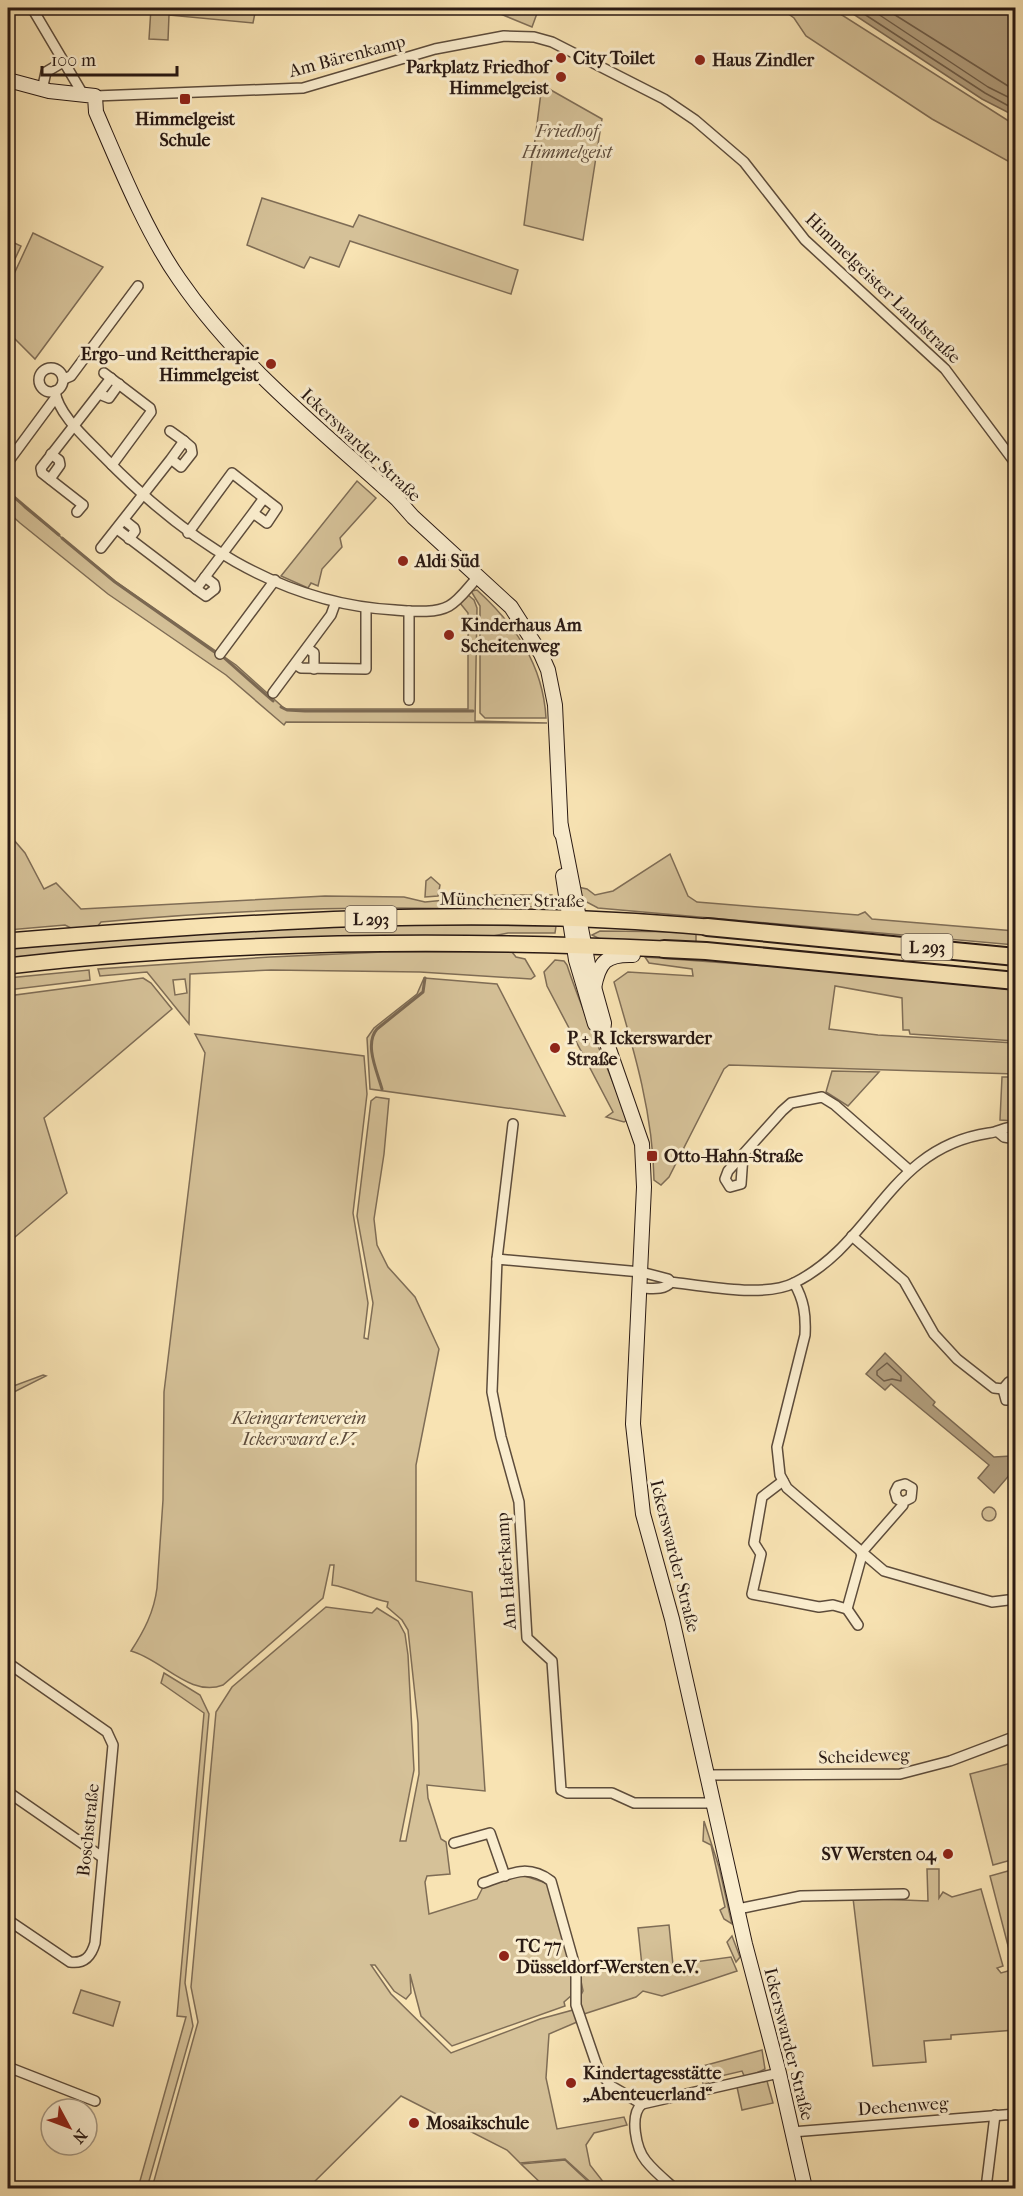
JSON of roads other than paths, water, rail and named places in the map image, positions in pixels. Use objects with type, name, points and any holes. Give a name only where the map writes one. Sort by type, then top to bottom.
[{"type":"highway","name":"Münchener Straße","points":[[707,927],[1016,957]]},
{"type":"highway","name":"L 293","points":[[664,949],[1016,981]]},
{"type":"main road","points":[[8,80],[42,90],[90,96]]},
{"type":"main road","name":"Ickerswarder Straße","points":[[90,96],[164,254],[211,322],[257,372],[398,499],[413,518],[478,577],[520,620],[548,670],[555,705],[561,859],[579,945],[604,1023],[603,1032],[644,1150],[641,1272],[633,1424],[643,1514],[672,1619],[713,1803],[805,2188]]},
{"type":"main road","name":"Münchener Straße","points":[[8,941],[286,921],[453,918],[575,920],[707,927]]},
{"type":"main road","name":"L 293","points":[[8,966],[95,957],[270,946],[478,942],[664,949]]},
{"type":"main road","name":"Ickerswarder Straße","points":[[579,945],[577,966],[596,1027],[603,1032]]},
{"type":"main road","points":[[594,988],[600,967],[610,957],[651,954],[664,949]]},
{"type":"street","points":[[32,8],[63,62],[90,96]]},
{"type":"street","name":"Am Bärenkamp","points":[[90,96],[303,88],[435,49],[504,36],[534,37]]},
{"type":"street","name":"Himmelgeister Landstraße","points":[[534,37],[573,51],[664,99],[695,120],[744,162],[805,240],[945,369],[1016,464]]},
{"type":"street","points":[[42,90],[46,72],[63,62]]},
{"type":"street","points":[[64,379],[71,376],[87,360],[138,286]]},
{"type":"street","points":[[8,462],[56,394],[62,385],[64,379],[60,371],[54,368],[48,368],[41,373],[39,379],[42,387],[56,394],[75,426],[144,495],[188,532],[222,554],[299,592],[335,604],[366,609],[409,611],[447,608],[478,577]]},
{"type":"street","points":[[77,512],[83,505],[50,479],[60,465],[51,454],[99,394],[107,376],[150,408],[152,412],[112,465]]},
{"type":"street","points":[[99,394],[109,398],[119,384]]},
{"type":"street","points":[[101,549],[184,441],[170,431]]},
{"type":"street","points":[[188,532],[232,473],[278,508],[267,523],[254,513]]},
{"type":"street","points":[[196,589],[264,498]]},
{"type":"street","points":[[124,520],[135,531],[129,539]]},
{"type":"street","points":[[117,529],[196,589],[210,596],[215,589],[214,584],[205,577]]},
{"type":"street","points":[[220,654],[275,580]]},
{"type":"street","points":[[273,693],[332,615],[335,604]]},
{"type":"street","points":[[295,664],[301,668],[314,669],[366,669],[366,609]]},
{"type":"street","points":[[409,611],[409,700]]},
{"type":"street","points":[[307,648],[314,653],[314,669]]},
{"type":"street","points":[[743,1155],[791,1103],[822,1097],[835,1105],[909,1170]]},
{"type":"street","name":"Am Haferkamp","points":[[513,1124],[497,1259],[492,1392],[501,1437],[519,1502],[527,1638],[552,1661],[561,1790],[567,1793],[612,1793],[634,1803],[713,1803]]},
{"type":"street","points":[[497,1259],[641,1272],[668,1279],[671,1282],[746,1288],[772,1288],[794,1283],[852,1236],[909,1170],[951,1142],[1016,1127]]},
{"type":"street","points":[[998,1132],[1004,1137],[1016,1139]]},
{"type":"street","points":[[852,1236],[904,1281],[934,1334],[957,1359],[994,1388],[1003,1389]]},
{"type":"street","points":[[640,1288],[660,1288],[671,1282]]},
{"type":"street","points":[[794,1283],[804,1305],[806,1327],[777,1448],[783,1480],[788,1488],[884,1571],[992,1602],[1016,1599]]},
{"type":"street","points":[[1016,1383],[1009,1382],[1003,1389],[1004,1398],[1016,1400]]},
{"type":"street","points":[[783,1480],[762,1497],[754,1543],[760,1554],[752,1594],[819,1607],[833,1605],[847,1609],[858,1625]]},
{"type":"street","points":[[847,1609],[862,1554],[903,1505],[903,1502]]},
{"type":"street","name":"Boschstraße","points":[[8,1663],[111,1737],[95,1943],[87,1959],[78,1963],[70,1962],[8,1920]]},
{"type":"street","name":"Scheideweg","points":[[707,1775],[900,1774],[950,1761],[1016,1736]]},
{"type":"street","points":[[8,1792],[102,1857]]},
{"type":"street","points":[[454,1843],[490,1833],[505,1876]]},
{"type":"street","points":[[483,1882],[526,1870],[539,1872],[551,1881],[576,1970],[576,2005],[598,2069],[611,2086],[642,2104]]},
{"type":"street","points":[[738,1909],[801,1896],[904,1894]]},
{"type":"street","points":[[8,2067],[85,2097]]},
{"type":"street","points":[[674,2188],[644,2157],[633,2119],[636,2110],[642,2104],[779,2073]]},
{"type":"street","name":"Dechenweg","points":[[792,2132],[1016,2114]]},
{"type":"street","points":[[986,2188],[995,2115]]},
{"type":"water","points":[[844,8],[1015,8],[1015,116],[982,99]]},
{"type":"water","points":[[885,1353],[935,1402],[933,1405],[994,1457],[1011,1456],[1015,1451],[1012,1472],[994,1493],[978,1478],[989,1465],[891,1384],[885,1390],[866,1374]]},
{"type":"waterway","points":[[8,492],[59,535]]},
{"type":"waterway","points":[[62,538],[115,582],[216,653]]},
{"type":"waterway","points":[[222,656],[273,701]]},
{"type":"waterway","points":[[281,707],[287,710],[305,711],[473,711]]},
{"type":"waterway","points":[[382,1089],[373,1058],[373,1035],[377,1029],[423,992],[425,978]]},
{"type":"place","name":"City Toilet","points":[[561,58]]},
{"type":"place","name":"Haus Zindler","points":[[700,60]]},
{"type":"place","name":"Parkplatz Friedhof Himmelgeist","points":[[561,77]]},
{"type":"place","name":"Himmelgeist Schule","points":[[185,99]]},
{"type":"place","name":"Ergo- und Reittherapie Himmelgeist","points":[[271,364]]},
{"type":"place","name":"Aldi Süd","points":[[403,561]]},
{"type":"place","name":"Kinderhaus Am Scheitenweg","points":[[449,635]]},
{"type":"place","name":"P + R Ickerswarder Straße","points":[[555,1048]]},
{"type":"place","name":"Otto-Hahn-Straße","points":[[652,1156]]},
{"type":"place","name":"SV Wersten 04","points":[[948,1854]]},
{"type":"place","name":"TC 77 Düsseldorf-Wersten e.V.","points":[[504,1956]]},
{"type":"place","name":"Kindertagesstätte „Abenteuerland“","points":[[571,2083]]},
{"type":"place","name":"Mosaikschule","points":[[414,2123]]},
{"type":"park label","name":"Friedhof Himmelgeist","points":[[567,141]]},
{"type":"park label","name":"Kleingartenverein Ickersward e.V.","points":[[299,1428]]}]
